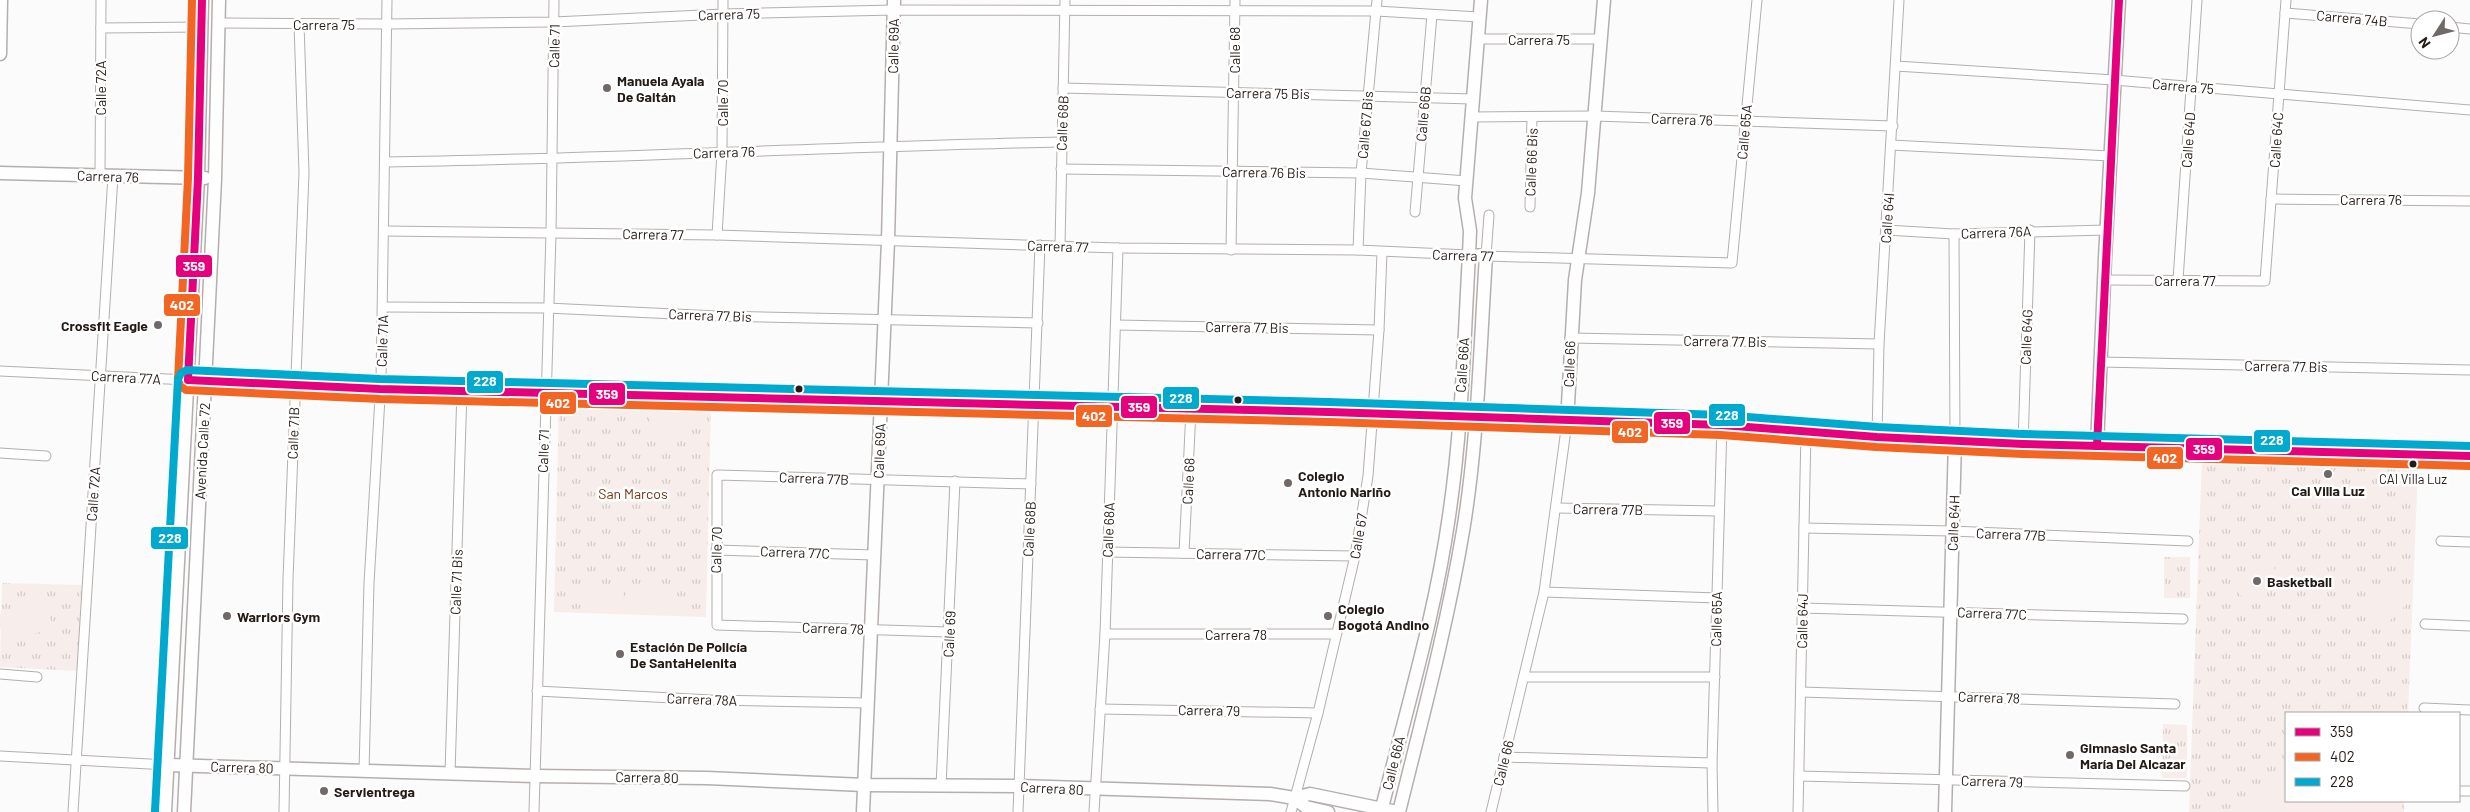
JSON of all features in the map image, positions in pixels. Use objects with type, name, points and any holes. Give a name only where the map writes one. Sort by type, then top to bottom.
[{"type":"street","points":[[0,54],[1,0]]},
{"type":"street","name":"Calle 72A","points":[[100,176],[101,0]]},
{"type":"street","name":"Avenida Calle 72","points":[[165,812],[198,178],[202,0]]},
{"type":"street","name":"Avenida Calle 72","points":[[184,812],[215,179],[219,0]]},
{"type":"street","name":"Calle 71A","points":[[364,771],[369,582],[383,307],[387,0]]},
{"type":"street","name":"Calle 71","points":[[534,812],[547,308],[551,233],[554,0]]},
{"type":"street","name":"Calle 70","points":[[717,235],[722,152],[723,0]]},
{"type":"street","name":"Calle 68","points":[[1231,250],[1235,0]]},
{"type":"street","name":"Calle 67 Bis","points":[[1358,250],[1361,173],[1377,0]]},
{"type":"street","name":"Calle 66A","points":[[1381,810],[1436,588],[1449,517],[1459,417],[1470,231],[1466,198],[1481,0]]},
{"type":"street","name":"Calle 66","points":[[1491,812],[1544,592],[1557,508],[1567,422],[1570,338],[1577,258],[1588,193],[1604,0]]},
{"type":"street","name":"Calle 65A","points":[[1732,263],[1757,0]]},
{"type":"street","name":"Calle 64I","points":[[1876,437],[1879,344],[1899,0]]},
{"type":"street","points":[[2097,446],[2106,230],[2120,0]]},
{"type":"street","name":"Calle 64D","points":[[2178,280],[2197,0]]},
{"type":"street","name":"Calle 64C","points":[[2265,281],[2286,0]]},
{"type":"street","name":"Carrera 75","points":[[219,23],[387,24],[554,22],[894,5],[1065,5],[1234,10],[1376,11],[1479,16]]},
{"type":"street","name":"Calle 69A","points":[[863,812],[888,241],[894,5]]},
{"type":"street","name":"Calle 68B","points":[[1060,246],[1065,5]]},
{"type":"street","name":"Carrera 74B","points":[[2285,13],[2410,23]]},
{"type":"street","name":"Calle 66B","points":[[1415,212],[1432,15]]},
{"type":"street","name":"Calle 71B","points":[[284,812],[295,386],[304,174],[299,24]]},
{"type":"street","points":[[101,28],[202,27]]},
{"type":"street","name":"Carrera 75","points":[[1478,39],[1601,39]]},
{"type":"street","name":"Carrera 75","points":[[1896,66],[2114,80],[2470,110]]},
{"type":"street","name":"Carrera 75 Bis","points":[[1063,88],[1473,99]]},
{"type":"street","name":"Carrera 76","points":[[1472,117],[1595,116],[1893,126]]},
{"type":"street","name":"Calle 66 Bis","points":[[1530,207],[1532,117]]},
{"type":"street","name":"Carrera 76","points":[[385,162],[552,160],[891,145],[1062,142]]},
{"type":"street","points":[[1891,145],[2110,156]]},
{"type":"street","name":"Carrera 76 Bis","points":[[1061,169],[1361,173],[1467,181]]},
{"type":"street","name":"Carrera 76","points":[[0,173],[215,179]]},
{"type":"street","name":"Calle 72A","points":[[73,812],[113,176]]},
{"type":"street","name":"Carrera 76","points":[[2271,199],[2470,201]]},
{"type":"street","name":"Calle 66A","points":[[1398,812],[1453,586],[1463,529],[1475,418],[1489,215]]},
{"type":"street","name":"Carrera 77","points":[[384,230],[717,235],[1118,248],[1358,250],[1486,256],[1732,263]]},
{"type":"street","name":"Carrera 76A","points":[[1886,230],[1954,234],[2030,230],[2106,230]]},
{"type":"street","name":"Calle 64G","points":[[2023,444],[2030,230]]},
{"type":"street","name":"Calle 64H","points":[[1945,812],[1955,440],[1954,234]]},
{"type":"street","name":"Calle 68B","points":[[1018,812],[1040,245]]},
{"type":"street","name":"Calle 68A","points":[[1094,812],[1105,634],[1106,552],[1118,248]]},
{"type":"street","name":"Calle 67","points":[[1291,812],[1318,712],[1356,556],[1368,476],[1379,330],[1382,252]]},
{"type":"street","name":"Carrera 77","points":[[2104,280],[2265,281]]},
{"type":"street","name":"Carrera 77 Bis","points":[[383,307],[547,308],[717,316],[1038,323]]},
{"type":"street","name":"Carrera 77 Bis","points":[[1116,325],[1379,330]]},
{"type":"street","name":"Carrera 77 Bis","points":[[1570,338],[1879,344]]},
{"type":"street","name":"Carrera 77 Bis","points":[[2101,362],[2470,370]]},
{"type":"street","name":"Carrera 77A","points":[[0,371],[380,389],[1372,414],[1567,422],[1722,425],[1876,437],[2023,444],[2470,456]]},
{"type":"street","name":"Calle 71 Bis","points":[[450,774],[462,390]]},
{"type":"street","name":"Calle 68","points":[[1184,553],[1192,410]]},
{"type":"street","name":"Calle 65A","points":[[1714,812],[1712,763],[1722,425]]},
{"type":"street","name":"Calle 64J","points":[[1798,812],[1806,431]]},
{"type":"street","points":[[0,453],[46,456]]},
{"type":"street","name":"Calle 70","points":[[717,476],[717,625]]},
{"type":"street","name":"Carrera 77B","points":[[717,476],[1032,484]]},
{"type":"street","name":"Calle 69","points":[[941,786],[955,481]]},
{"type":"street","name":"Carrera 77B","points":[[1557,508],[1719,511]]},
{"type":"street","name":"Carrera 77B","points":[[1804,528],[1952,531],[2188,541]]},
{"type":"street","points":[[2441,541],[2470,542]]},
{"type":"street","name":"Carrera 77C","points":[[716,550],[874,555]]},
{"type":"street","name":"Carrera 77C","points":[[1106,552],[1356,556]]},
{"type":"street","points":[[1544,592],[1717,598]]},
{"type":"street","name":"Carrera 77C","points":[[1802,608],[2183,619]]},
{"type":"street","points":[[2424,624],[2470,626]]},
{"type":"street","name":"Carrera 78","points":[[717,625],[949,632]]},
{"type":"street","name":"Carrera 78","points":[[1105,634],[1336,634]]},
{"type":"street","points":[[0,674],[37,677]]},
{"type":"street","points":[[1524,677],[1715,677]]},
{"type":"street","name":"Carrera 78A","points":[[537,691],[711,700],[868,703]]},
{"type":"street","name":"Carrera 78","points":[[1802,692],[2175,704]]},
{"type":"street","points":[[2424,708],[2470,710]]},
{"type":"street","name":"Carrera 79","points":[[1100,709],[1318,712]]},
{"type":"street","name":"Carrera 80","points":[[0,756],[186,766],[450,774],[707,778],[864,785],[1019,786],[1095,790],[1270,794],[1294,798],[1310,794],[1398,812]]},
{"type":"street","points":[[1504,757],[1712,763]]},
{"type":"street","name":"Carrera 79","points":[[1800,776],[2185,786]]},
{"type":"street","name":"Carrera 80","points":[[1294,798],[1306,807],[1328,812]]},
{"type":"green space","name":"San Marcos","points":[[559,402],[711,406],[706,617],[554,612]]},
{"type":"green space","points":[[650,411],[692,413],[690,437],[649,434]]},
{"type":"green space","points":[[2202,458],[2418,469],[2408,712],[2285,712],[2285,802],[2404,802],[2404,812],[2189,812]]},
{"type":"green space","points":[[2164,557],[2190,557],[2190,598],[2164,598]]},
{"type":"green space","name":"Basketball","points":[[2263,557],[2281,575],[2250,605],[2233,587]]},
{"type":"green space","points":[[2387,577],[2410,601],[2380,630],[2357,606]]},
{"type":"green space","points":[[2,583],[82,585],[78,671],[0,667]]},
{"type":"green space","points":[[582,586],[624,588],[623,613],[582,610]]},
{"type":"green space","points":[[631,586],[672,588],[671,613],[630,610]]},
{"type":"green space","points":[[45,600],[53,628],[5,643],[0,628],[0,614]]},
{"type":"green space","points":[[2163,724],[2187,725],[2187,778],[2162,778]]},
{"type":"green space","points":[[2285,771],[2285,802],[2397,802],[2387,812],[2243,812]]},
{"type":"transit line","name":"402","points":[[192,0],[188,178],[178,380],[180,386],[186,390],[380,399],[1329,422],[1721,435],[1876,447],[2023,454],[2470,466]]},
{"type":"transit line","name":"359","points":[[202,0],[198,178],[188,380],[380,389],[1329,412],[1722,425],[1877,437],[2023,444],[2470,456]]},
{"type":"transit line","name":"359","points":[[2097,446],[2119,0]]},
{"type":"transit line","name":"228","points":[[155,811],[178,379],[181,373],[187,370],[380,379],[1329,402],[1722,415],[1878,427],[2023,434],[2470,446]]},
{"type":"place","name":"Manuela Ayala De Gaitán","points":[[607,88]]},
{"type":"place","name":"Crossfit Eagle","points":[[158,325]]},
{"type":"place","name":"CAI Villa Luz","points":[[2413,464]]},
{"type":"place","name":"Cai Villa Luz","points":[[2328,474]]},
{"type":"place","name":"Colegio Antonio Nariño","points":[[1288,483]]},
{"type":"place","name":"Basketball","points":[[2257,581]]},
{"type":"place","name":"Warriors Gym","points":[[227,616]]},
{"type":"place","name":"Colegio Bogotá Andino","points":[[1328,616]]},
{"type":"place","name":"Estación De Policía De SantaHelenita","points":[[620,654]]},
{"type":"place","name":"Gimnasio Santa María Del Alcazar","points":[[2070,755]]},
{"type":"place","name":"Servientrega","points":[[324,791]]}]
